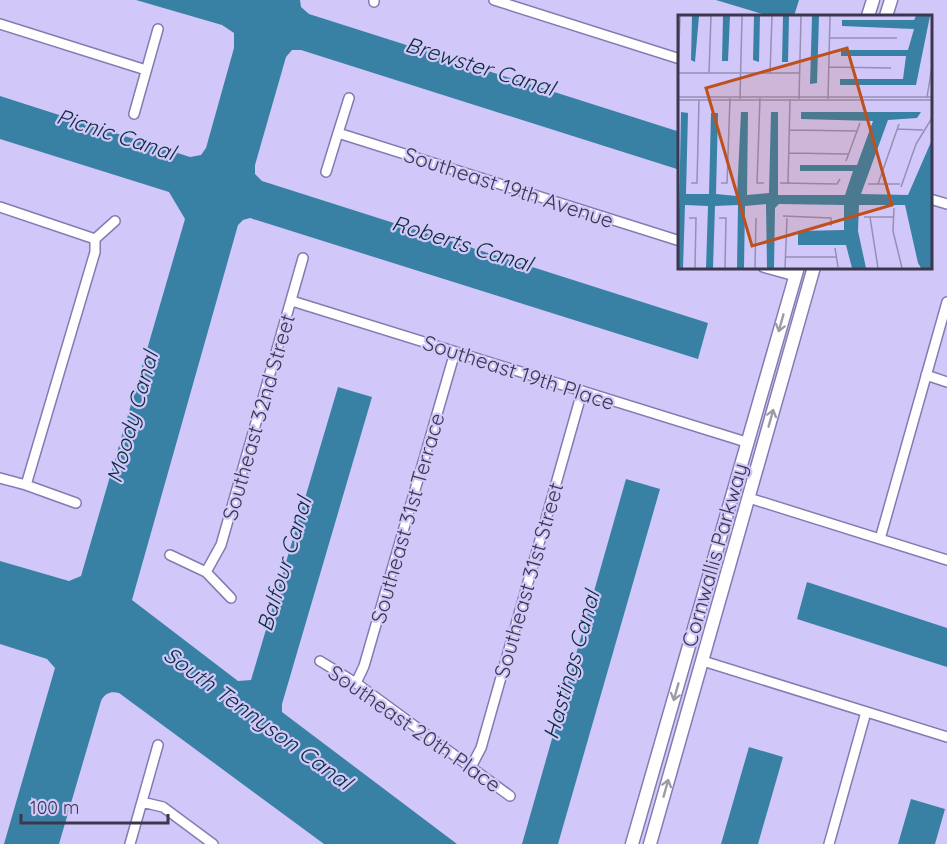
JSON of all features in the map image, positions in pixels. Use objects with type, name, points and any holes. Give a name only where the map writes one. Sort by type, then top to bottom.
[{"type":"street","points":[[494,0],[678,58]]},
{"type":"street","points":[[868,15],[873,0]]},
{"type":"street","points":[[886,15],[891,0]]},
{"type":"street","points":[[0,24],[146,70]]},
{"type":"street","points":[[134,114],[158,29]]},
{"type":"street","points":[[326,172],[349,98]]},
{"type":"street","name":"Southeast 19th Avenue","points":[[338,133],[678,240]]},
{"type":"street","points":[[932,200],[947,204]]},
{"type":"street","points":[[0,207],[95,239]]},
{"type":"street","points":[[26,485],[95,252],[95,239],[115,221]]},
{"type":"street","name":"Southeast 32nd Street","points":[[206,572],[221,545],[303,258]]},
{"type":"street","points":[[770,268],[796,272],[810,282]]},
{"type":"street","name":"Cornwallis Parkway","points":[[650,844],[814,268]]},
{"type":"street","name":"Cornwallis Parkway","points":[[632,844],[796,272]]},
{"type":"street","name":"Southeast 19th Place","points":[[292,301],[746,442]]},
{"type":"street","points":[[880,539],[947,302]]},
{"type":"street","name":"Southeast 31st Terrace","points":[[356,683],[364,666],[455,352]]},
{"type":"street","points":[[926,375],[947,382]]},
{"type":"street","name":"Southeast 31st Street","points":[[471,767],[480,748],[582,392]]},
{"type":"street","points":[[746,442],[763,447]]},
{"type":"street","points":[[0,478],[76,503]]},
{"type":"street","points":[[732,494],[947,560]]},
{"type":"street","points":[[170,555],[206,572],[231,598]]},
{"type":"street","points":[[686,656],[947,737]]},
{"type":"street","name":"Southeast 20th Place","points":[[320,661],[356,683],[510,796]]},
{"type":"street","points":[[829,844],[866,712]]},
{"type":"street","points":[[130,844],[158,745]]},
{"type":"street","points":[[142,802],[163,807],[213,844]]},
{"type":"water","points":[[136,0],[300,0],[301,7],[309,14],[678,131],[678,169],[301,50],[292,50],[286,57],[255,165],[255,174],[262,181],[708,323],[698,359],[250,218],[238,225],[132,600],[238,681],[251,680],[338,387],[372,397],[282,704],[282,712],[457,844],[324,844],[119,693],[113,692],[106,694],[101,701],[59,844],[4,844],[55,668],[47,659],[0,644],[0,561],[69,581],[81,576],[185,219],[169,192],[0,139],[0,96],[190,157],[201,155],[206,148],[234,48],[234,33],[222,25]]},
{"type":"water","points":[[716,0],[799,0],[794,15],[766,15]]},
{"type":"water","points":[[626,479],[660,489],[558,844],[522,844]]},
{"type":"water","points":[[807,582],[947,628],[947,667],[797,619]]},
{"type":"water","points":[[749,747],[783,757],[758,844],[721,844]]},
{"type":"water","points":[[911,799],[945,809],[935,844],[898,844]]},
{"type":"water label","name":"Brewster Canal","points":[[480,66]]},
{"type":"water label","name":"Picnic Canal","points":[[116,134]]},
{"type":"water label","name":"Roberts Canal","points":[[462,243]]},
{"type":"water label","name":"Moody Canal","points":[[132,417]]},
{"type":"water label","name":"Balfour Canal","points":[[284,564]]},
{"type":"water label","name":"Hastings Canal","points":[[571,665]]},
{"type":"water label","name":"South Tennyson Canal","points":[[258,718]]}]
